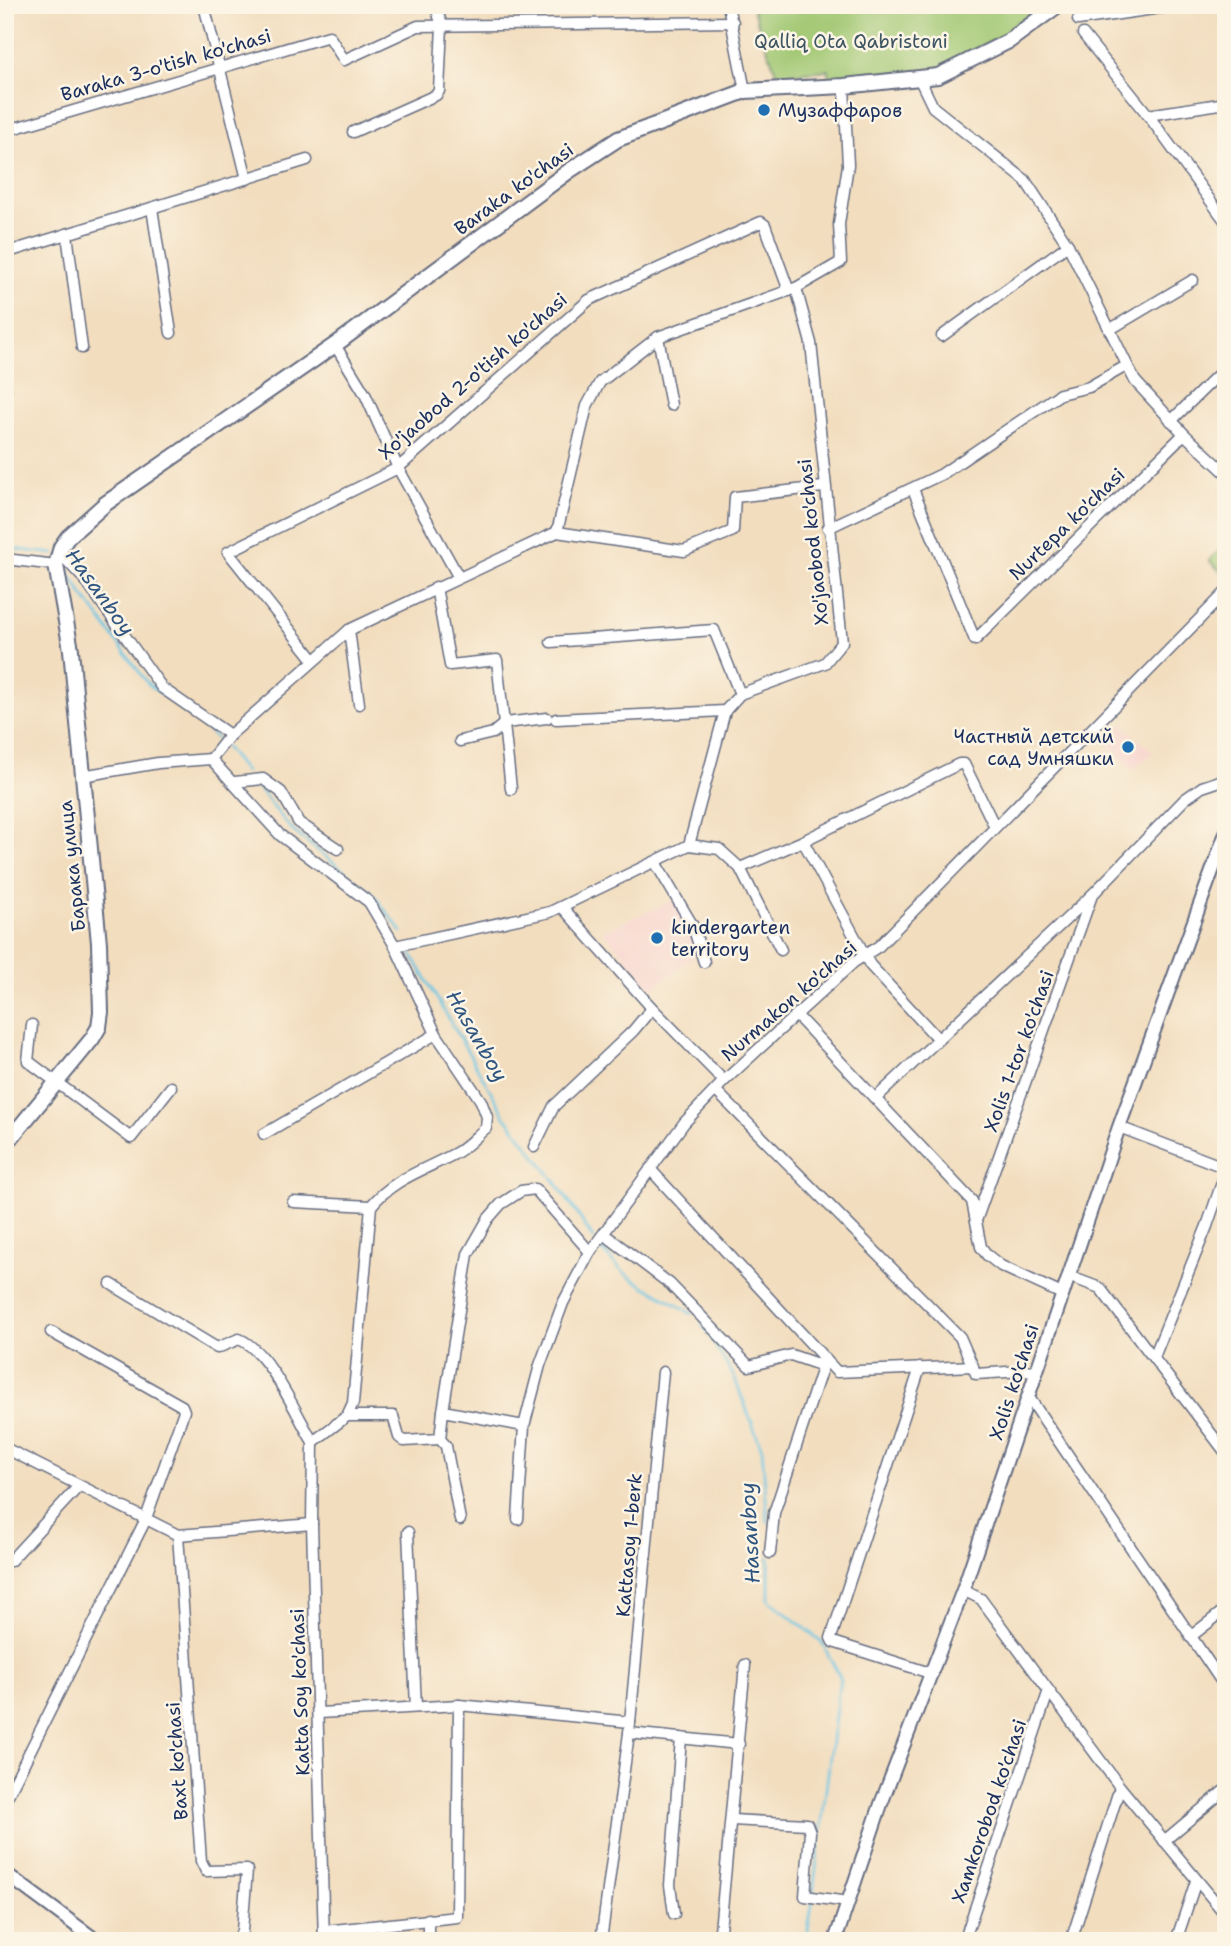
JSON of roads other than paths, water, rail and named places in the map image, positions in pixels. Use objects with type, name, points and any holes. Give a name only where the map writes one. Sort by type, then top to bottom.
[{"type":"main road","name":"Baraka ko'chasi","points":[[57,560],[68,537],[105,503],[335,345],[601,149],[635,131],[744,91],[919,80],[947,73],[1009,41],[1058,5]]},
{"type":"main road","name":"Барака улица","points":[[5,1145],[92,1040],[99,1027],[101,1012],[99,943],[71,650],[57,560]]},
{"type":"street","points":[[204,5],[247,179]]},
{"type":"street","points":[[353,132],[436,95],[439,91],[442,26],[435,5]]},
{"type":"street","points":[[728,5],[744,91]]},
{"type":"street","points":[[1078,20],[1181,5]]},
{"type":"street","points":[[442,26],[733,22]]},
{"type":"street","name":"Baraka 3-o'tish ko'chasi","points":[[5,131],[329,36],[344,60],[418,26],[442,26]]},
{"type":"street","points":[[1083,34],[1148,115],[1226,222]]},
{"type":"street","points":[[919,80],[933,107],[1025,180],[1068,245],[1126,366],[1146,395],[1226,472]]},
{"type":"street","points":[[557,532],[587,406],[600,382],[658,337],[792,289],[841,262],[839,224],[848,164],[844,86]]},
{"type":"street","points":[[1148,115],[1226,103]]},
{"type":"street","points":[[5,253],[307,160]]},
{"type":"street","points":[[152,208],[171,333]]},
{"type":"street","name":"Xo'jaobod 2-o'tish ko'chasi","points":[[314,660],[228,552],[398,468],[589,300],[756,223],[765,225],[792,289]]},
{"type":"street","points":[[67,234],[82,348]]},
{"type":"street","points":[[942,336],[1068,245]]},
{"type":"street","points":[[1109,330],[1193,280]]},
{"type":"street","name":"Xo'jaobod ko'chasi","points":[[689,845],[725,711],[740,694],[825,663],[842,642],[823,487],[811,343],[792,289]]},
{"type":"street","points":[[658,337],[671,405]]},
{"type":"street","points":[[335,345],[365,394],[398,468],[458,576]]},
{"type":"street","points":[[828,528],[942,474],[1059,394],[1089,387],[1126,366]]},
{"type":"street","points":[[1171,421],[1226,367]]},
{"type":"street","name":"Nurtepa ko'chasi","points":[[913,489],[975,639],[1184,434]]},
{"type":"street","points":[[82,776],[158,763],[211,759],[230,735],[349,630],[458,576],[557,532],[684,551],[733,531],[735,497],[823,487]]},
{"type":"street","points":[[5,559],[57,560],[86,581],[162,688],[230,735]]},
{"type":"street","points":[[436,587],[450,665],[497,660],[511,789]]},
{"type":"street","name":"Nurmakon ko'chasi","points":[[518,1519],[524,1426],[540,1365],[564,1303],[590,1252],[684,1124],[724,1081],[854,962],[865,957],[1226,592]]},
{"type":"street","points":[[349,630],[359,704]]},
{"type":"street","points":[[551,642],[714,630],[740,694]]},
{"type":"street","points":[[460,741],[493,733],[505,723],[725,711]]},
{"type":"street","points":[[111,1284],[217,1348],[239,1339],[245,1342],[263,1359],[313,1442],[346,1416],[353,1403],[371,1206],[382,1193],[402,1179],[458,1152],[486,1128],[487,1117],[481,1101],[436,1034],[395,946],[363,895],[280,835],[235,782],[211,759]]},
{"type":"street","points":[[740,868],[803,841],[958,764],[964,764],[995,827]]},
{"type":"street","points":[[235,782],[263,779],[281,792],[295,819],[338,849]]},
{"type":"street","name":"Xolis 1-tor ko'chasi","points":[[876,1098],[1092,895],[1185,799],[1202,787],[1226,779]]},
{"type":"street","name":"Xolis ko'chasi","points":[[835,1941],[881,1804],[963,1590],[1030,1399],[1037,1370],[1119,1127],[1226,834]]},
{"type":"street","points":[[803,841],[865,957],[938,1039]]},
{"type":"street","points":[[395,946],[563,908],[689,845],[719,849],[740,868],[780,950]]},
{"type":"street","points":[[655,862],[693,926],[704,962]]},
{"type":"street","name":"Xolis 1-tor ko'chasi","points":[[977,1218],[1087,917],[1092,895]]},
{"type":"street","points":[[563,908],[652,1008],[724,1081]]},
{"type":"street","points":[[534,1147],[554,1106],[634,1031],[652,1008]]},
{"type":"street","points":[[797,1016],[972,1201],[981,1247],[987,1255],[1001,1266],[1062,1294]]},
{"type":"street","points":[[32,1025],[28,1061],[131,1138],[171,1087]]},
{"type":"street","points":[[264,1134],[436,1034]]},
{"type":"street","points":[[716,1091],[960,1337],[977,1374],[1037,1370]]},
{"type":"street","points":[[1119,1127],[1226,1169],[1207,1226],[1154,1357]]},
{"type":"street","points":[[650,1169],[824,1362],[837,1372],[973,1366]]},
{"type":"street","points":[[460,1520],[446,1446],[440,1439],[468,1254],[488,1219],[501,1204],[521,1191],[534,1189],[590,1252]]},
{"type":"street","points":[[293,1202],[371,1206]]},
{"type":"street","points":[[604,1234],[670,1284],[749,1366],[791,1355],[824,1362]]},
{"type":"street","points":[[1068,1276],[1100,1287],[1226,1453]]},
{"type":"street","points":[[5,1801],[145,1521],[184,1409],[51,1332]]},
{"type":"street","points":[[770,1553],[779,1496],[824,1362]]},
{"type":"street","points":[[920,1368],[831,1638],[833,1642],[933,1674]]},
{"type":"street","name":"Kattasoy 1-berk","points":[[601,1941],[629,1733],[663,1373]]},
{"type":"street","points":[[1030,1399],[1226,1688]]},
{"type":"street","points":[[443,1411],[524,1426]]},
{"type":"street","points":[[346,1416],[389,1414],[395,1419],[396,1430],[404,1441],[440,1439]]},
{"type":"street","name":"Katta Soy ko'chasi","points":[[313,1442],[312,1524],[324,1936]]},
{"type":"street","points":[[5,1448],[145,1521],[178,1535],[312,1524]]},
{"type":"street","points":[[10,1561],[78,1487]]},
{"type":"street","points":[[408,1532],[416,1707]]},
{"type":"street","name":"Baxt ko'chasi","points":[[178,1535],[201,1861],[206,1871],[247,1870],[242,1931],[238,1941]]},
{"type":"street","points":[[963,1590],[981,1599],[1120,1787],[1226,1915]]},
{"type":"street","points":[[1190,1637],[1226,1609]]},
{"type":"street","points":[[719,1941],[745,1665]]},
{"type":"street","name":"Xamkorobod ko'chasi","points":[[964,1941],[1048,1693]]},
{"type":"street","points":[[319,1713],[460,1705],[630,1722]]},
{"type":"street","points":[[324,1936],[428,1919],[457,1917],[460,1705]]},
{"type":"street","points":[[629,1733],[739,1745]]},
{"type":"street","points":[[674,1914],[670,1885],[681,1738]]},
{"type":"street","points":[[1071,1941],[1120,1787]]},
{"type":"street","points":[[1164,1841],[1226,1789]]},
{"type":"street","points":[[732,1820],[807,1824],[810,1832],[811,1898],[848,1902]]},
{"type":"street","points":[[5,1874],[97,1941]]},
{"type":"street","points":[[1176,1941],[1196,1881]]},
{"type":"street","points":[[428,1919],[428,1941]]},
{"type":"waterway","name":"Hasanboy","points":[[5,548],[54,554]]},
{"type":"waterway","name":"Hasanboy","points":[[63,563],[82,594],[148,684],[202,724],[217,739]]},
{"type":"waterway","name":"Hasanboy","points":[[225,747],[245,772]]},
{"type":"waterway","name":"Hasanboy","points":[[255,784],[292,830],[372,893],[402,932]]},
{"type":"waterway","name":"Hasanboy","points":[[408,948],[505,1116],[555,1181],[594,1239]]},
{"type":"waterway","name":"Hasanboy","points":[[598,1244],[631,1278],[692,1314]]},
{"type":"waterway","name":"Hasanboy","points":[[702,1323],[734,1377],[762,1449],[768,1522]]},
{"type":"waterway","name":"Hasanboy","points":[[769,1557],[769,1600],[821,1641],[840,1677],[813,1893]]},
{"type":"waterway","name":"Hasanboy","points":[[806,1941],[813,1899]]},
{"type":"place","name":"Музаффаров","points":[[764,110]]},
{"type":"place","name":"Частный детский сад Умняшки","points":[[1128,747]]},
{"type":"place","name":"kindergarten territory","points":[[657,938]]},
{"type":"park label","name":"Qalliq Ota Qabristoni","points":[[851,41]]}]
